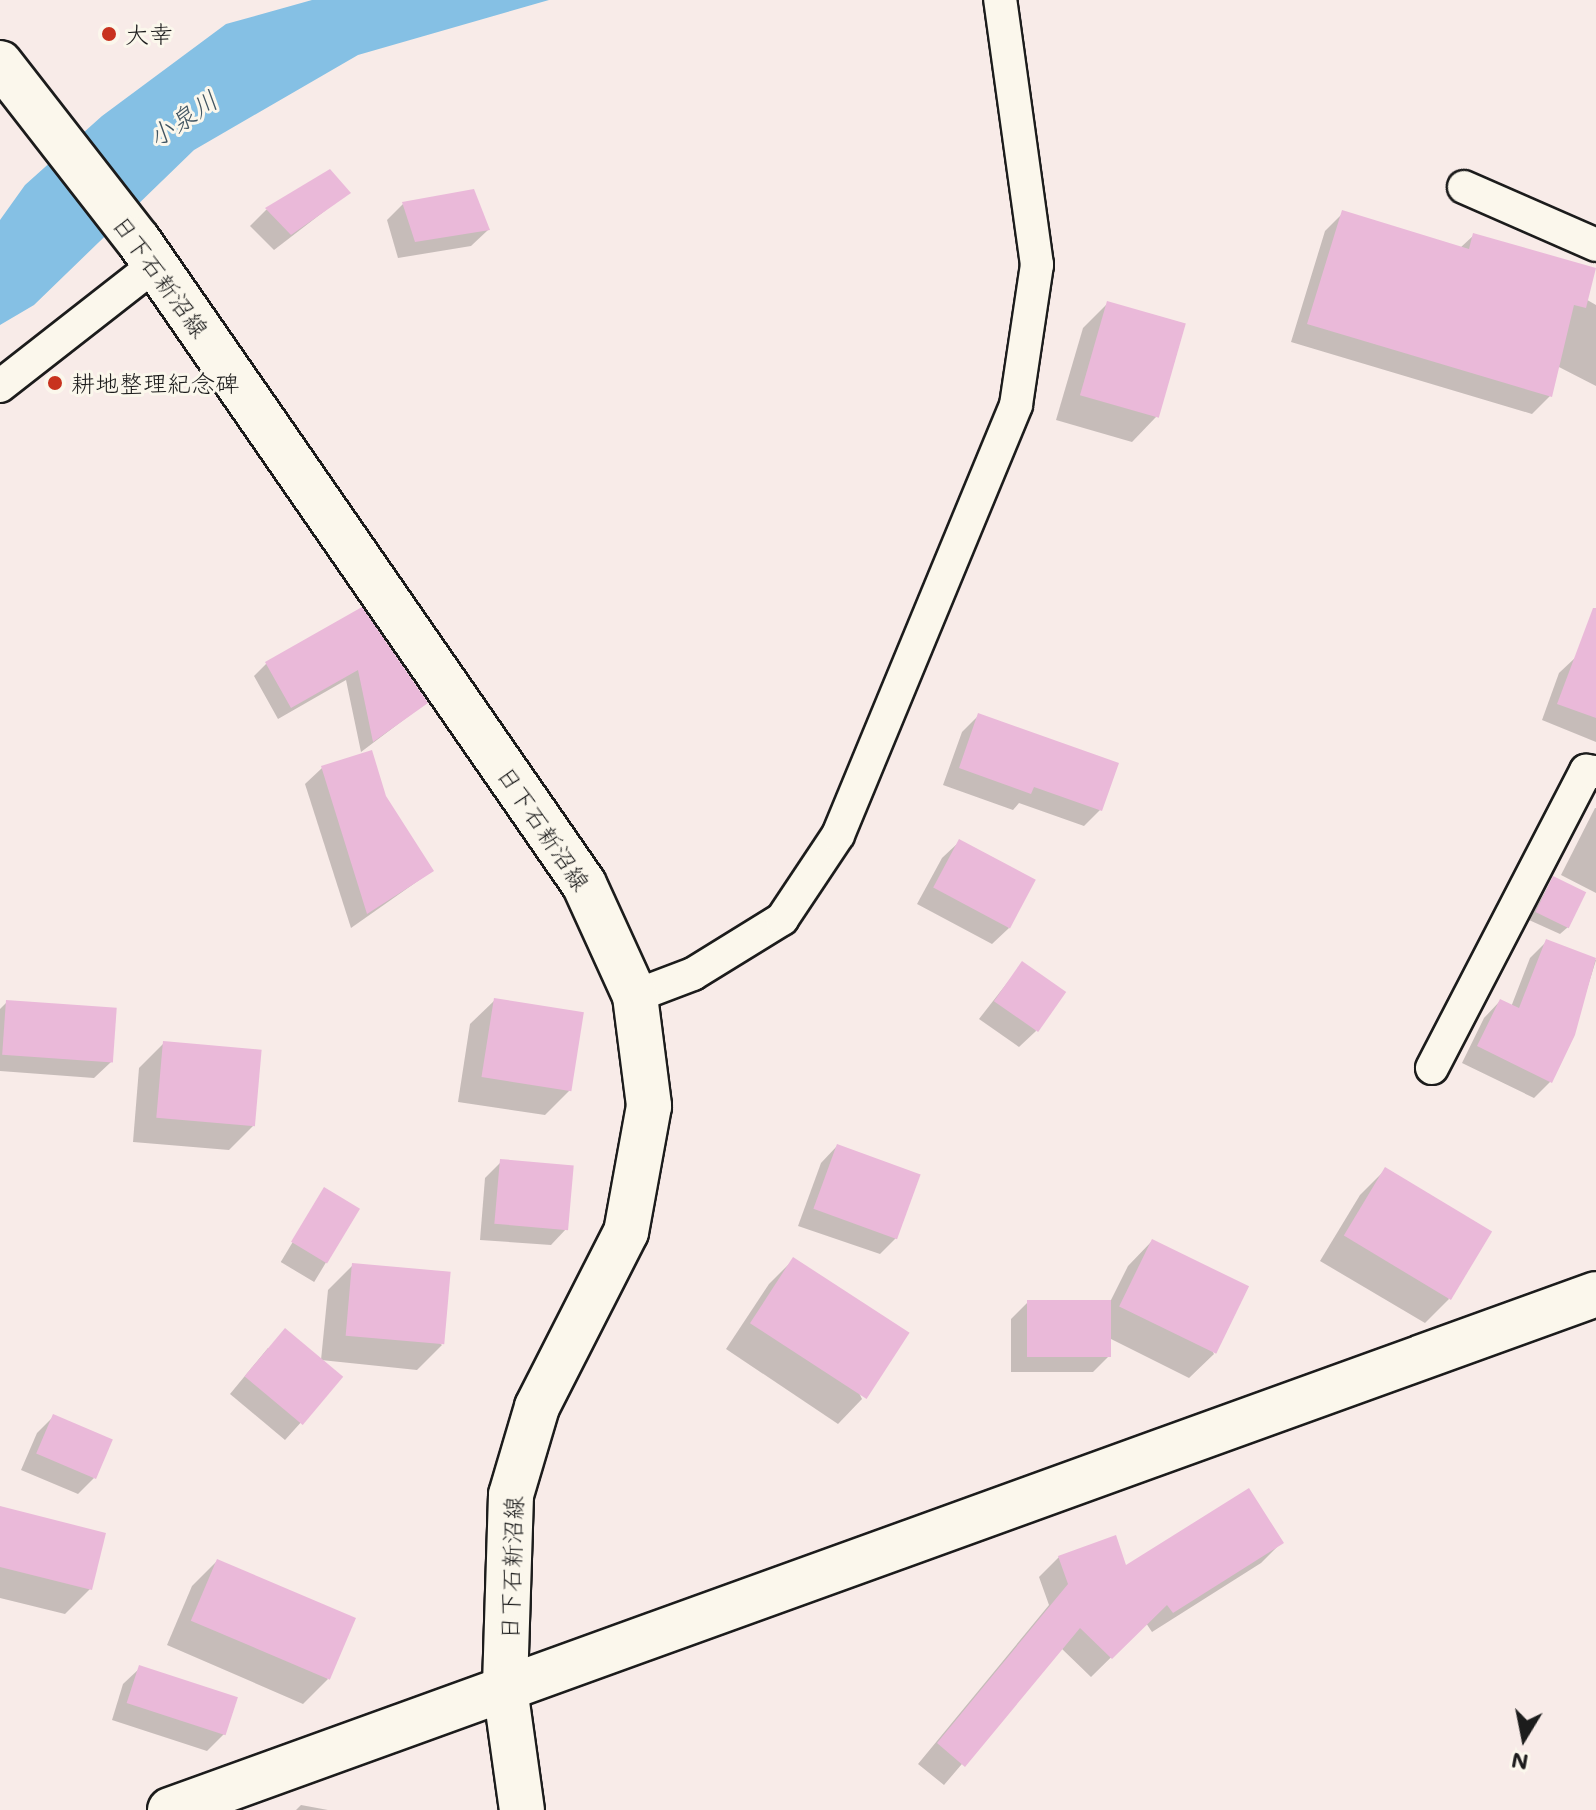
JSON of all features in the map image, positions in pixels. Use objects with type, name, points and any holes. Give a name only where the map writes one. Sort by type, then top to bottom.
[{"type":"main road","name":"日下石新沼線","points":[[0,63],[146,253],[584,884],[635,996],[649,1106],[626,1232],[537,1407],[511,1495],[505,1688],[522,1810]]},
{"type":"main road","points":[[170,1810],[1596,1294]]},
{"type":"street","points":[[635,996],[693,974],[782,919],[838,835],[1016,405],[1037,265],[1000,0]]},
{"type":"street","points":[[1464,187],[1596,245]]},
{"type":"street","points":[[0,386],[146,253]]},
{"type":"street","points":[[1432,1068],[1586,771],[1596,772]]},
{"type":"water","name":"小泉川","points":[[312,0],[549,0],[358,55],[194,150],[34,305],[0,325],[0,220],[25,185],[102,116],[226,24]]},
{"type":"building","points":[[330,169],[351,193],[291,235],[265,208]]},
{"type":"building","points":[[474,189],[490,230],[415,242],[402,202]]},
{"type":"building","points":[[1342,210],[1469,249],[1473,233],[1596,268],[1586,308],[1574,305],[1552,397],[1307,324]]},
{"type":"building","points":[[1107,301],[1186,324],[1159,418],[1080,395]]},
{"type":"building","points":[[362,607],[428,703],[373,742],[358,670],[291,708],[265,662]]},
{"type":"building","points":[[1593,608],[1596,608],[1596,718],[1557,704]]},
{"type":"building","points":[[978,713],[1119,763],[1102,811],[1034,787],[1031,794],[959,768]]},
{"type":"building","points":[[372,750],[386,796],[434,871],[367,914],[321,766]]},
{"type":"building","points":[[959,839],[1036,880],[1010,928],[933,888]]},
{"type":"building","points":[[1553,876],[1586,892],[1569,928],[1535,912]]},
{"type":"building","points":[[1546,939],[1596,958],[1575,1035],[1552,1083],[1477,1046],[1500,999],[1519,1008]]},
{"type":"building","points":[[1022,961],[1066,992],[1038,1032],[994,1001]]},
{"type":"building","points":[[494,998],[584,1012],[571,1091],[481,1077]]},
{"type":"building","points":[[6,1000],[117,1008],[113,1063],[2,1055]]},
{"type":"building","points":[[163,1041],[262,1050],[255,1126],[156,1118]]},
{"type":"building","points":[[837,1144],[921,1174],[897,1239],[813,1209]]},
{"type":"building","points":[[500,1159],[574,1165],[568,1230],[494,1224]]},
{"type":"building","points":[[1385,1167],[1492,1231],[1451,1300],[1344,1236]]},
{"type":"building","points":[[324,1187],[360,1209],[327,1263],[291,1242]]},
{"type":"building","points":[[1152,1239],[1249,1286],[1216,1354],[1119,1306]]},
{"type":"building","points":[[793,1257],[910,1333],[867,1399],[750,1323]]},
{"type":"building","points":[[352,1263],[451,1272],[444,1344],[346,1336]]},
{"type":"building","points":[[1027,1300],[1111,1300],[1111,1357],[1027,1357]]},
{"type":"building","points":[[285,1328],[343,1377],[303,1425],[245,1376]]},
{"type":"building","points":[[53,1414],[113,1439],[96,1479],[36,1454]]},
{"type":"building","points":[[1249,1488],[1284,1543],[1173,1613],[1167,1605],[1112,1659],[1080,1628],[965,1767],[937,1743],[1068,1584],[1058,1556],[1116,1535],[1126,1565]]},
{"type":"building","points":[[0,1506],[106,1533],[92,1590],[0,1567]]},
{"type":"building","points":[[217,1559],[356,1618],[330,1680],[191,1621]]},
{"type":"building","points":[[139,1665],[238,1697],[226,1735],[127,1703]]},
{"type":"place","name":"大幸","points":[[109,34]]},
{"type":"place","name":"耕地整理紀念碑","points":[[55,383]]}]
